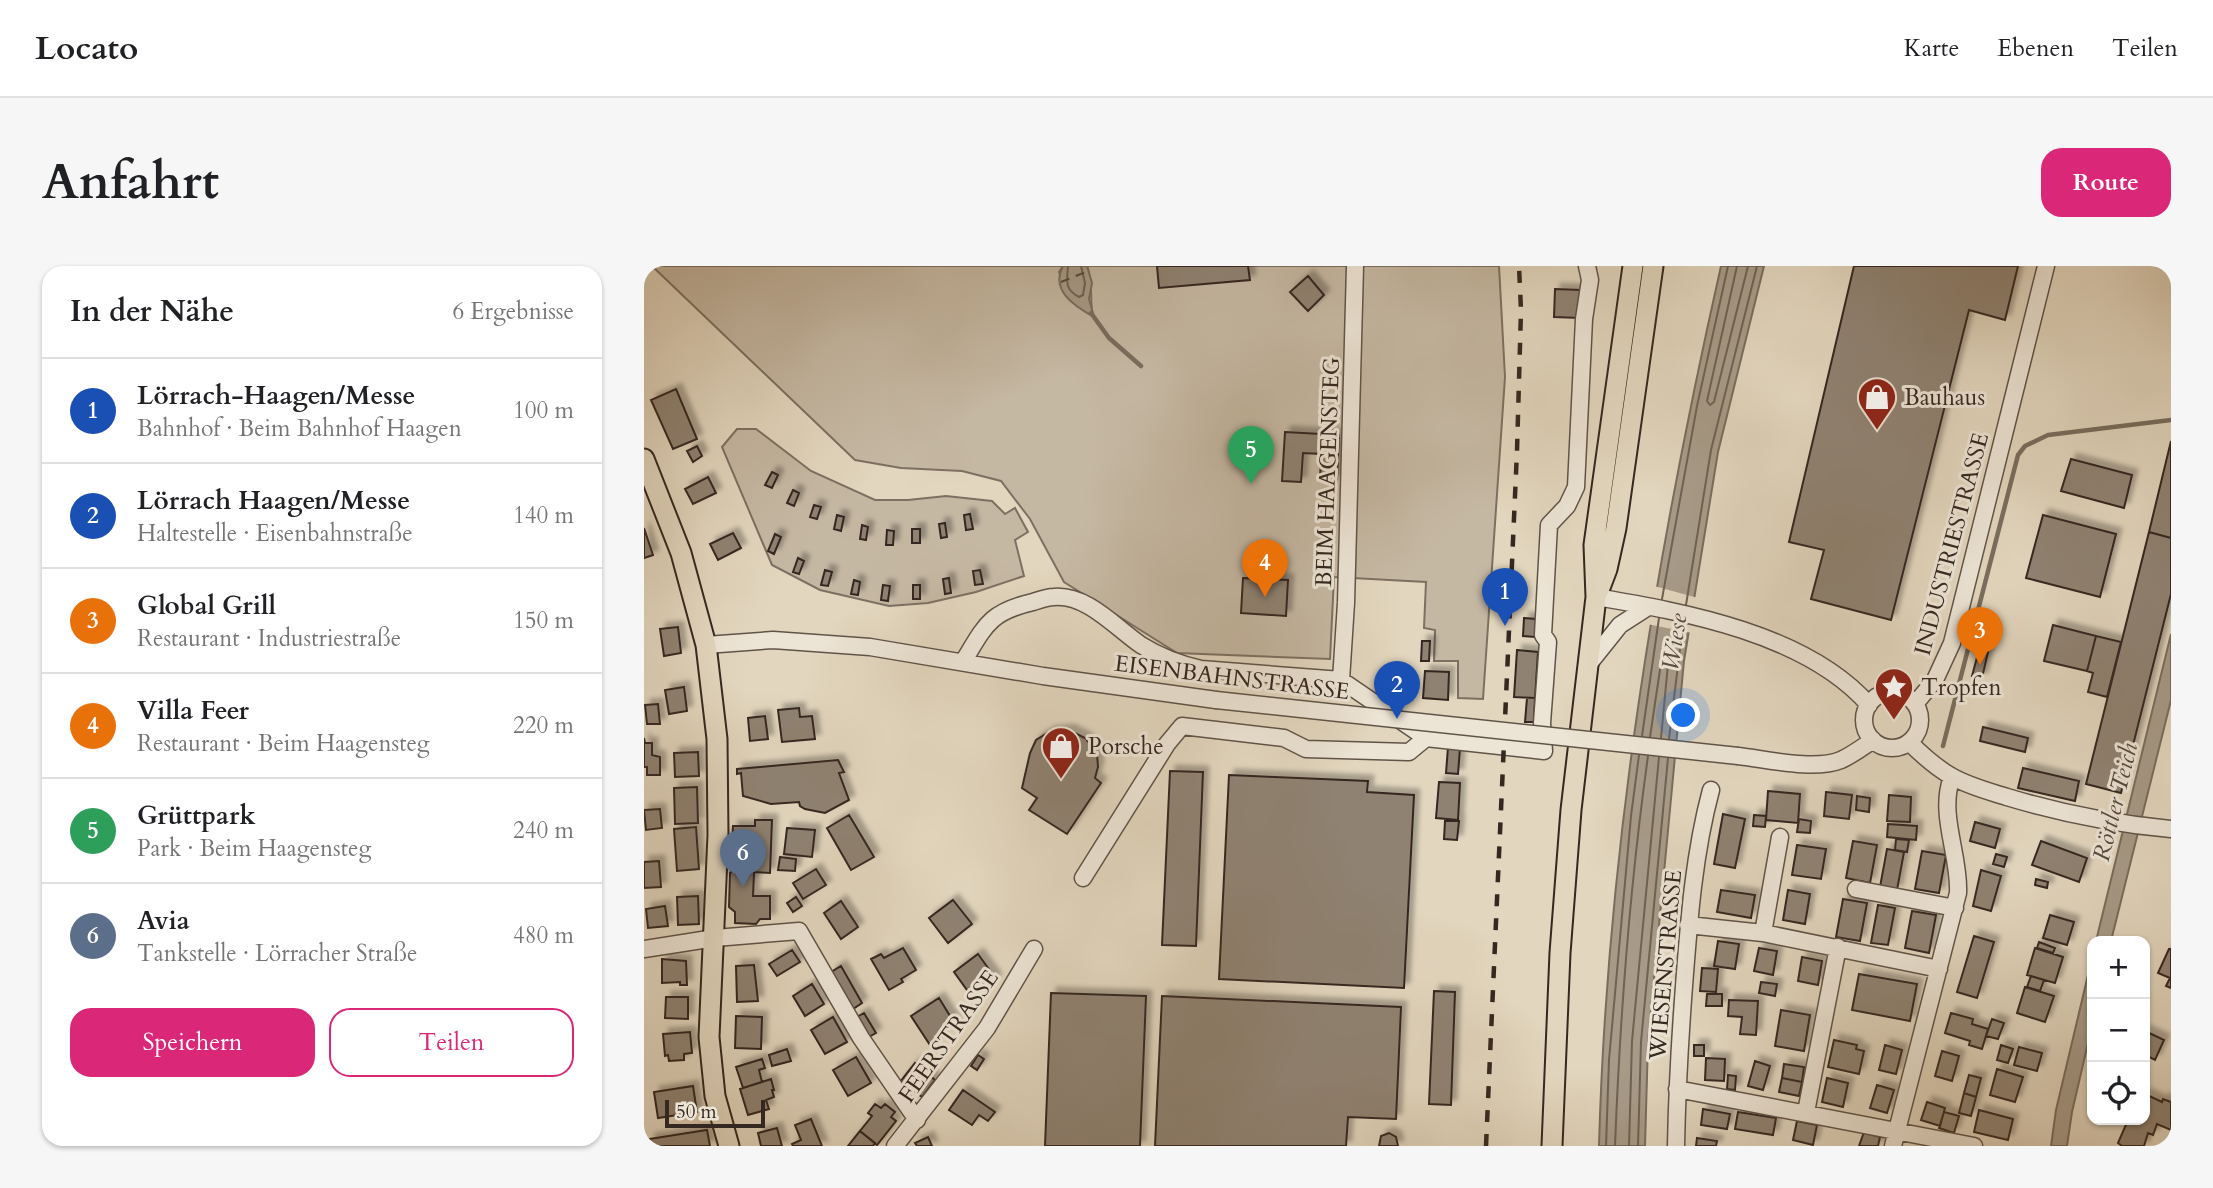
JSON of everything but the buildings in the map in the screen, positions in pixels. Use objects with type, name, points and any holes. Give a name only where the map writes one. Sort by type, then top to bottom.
[{"type":"main road","points":[[1552,1146],[1561,940],[1571,810],[1596,597],[1594,545],[1633,266]]},
{"type":"main road","points":[[1596,597],[1607,569],[1616,528],[1653,266]]},
{"type":"main road","points":[[644,459],[681,554],[706,645],[717,739],[718,835],[709,1037],[715,1096],[729,1146]]},
{"type":"street","name":"BEIM HAAGENSTEG","points":[[1341,680],[1346,603],[1355,266]]},
{"type":"street","points":[[963,662],[988,621],[1013,606],[1054,596],[1076,601],[1111,622],[1140,645],[1181,665],[1201,669],[1341,680],[1426,738],[1544,751],[1542,723],[1548,642],[1543,635],[1549,524],[1567,506],[1576,486],[1584,319],[1590,280],[1587,266]]},
{"type":"street","name":"INDUSTRIESTRASSE","points":[[1915,704],[1934,680],[1952,643],[2046,266]]},
{"type":"street","points":[[1596,597],[1628,610],[1648,607],[1728,626],[1771,640],[1816,662],[1859,694],[1869,705]]},
{"type":"street","points":[[1588,665],[1628,610]]},
{"type":"street","name":"EISENBAHNSTRASSE","points":[[706,645],[773,640],[822,642],[1216,700],[1810,764],[1840,761],[1873,740]]},
{"type":"street","points":[[1901,693],[1915,704],[1920,713],[1920,724],[1916,734],[1901,747],[1881,746],[1867,733],[1865,723],[1869,705],[1883,694],[1901,693]]},
{"type":"street","points":[[1083,878],[1167,744],[1182,726],[1284,738],[1306,749],[1409,752],[1426,738]]},
{"type":"street","points":[[1909,742],[1931,763],[1952,777],[2030,804],[2117,824],[2171,829]]},
{"type":"street","points":[[1893,1146],[1955,908],[1959,877],[1946,800],[1952,777]]},
{"type":"street","name":"WIESENSTRASSE","points":[[1676,1146],[1688,925],[1703,818],[1711,790]]},
{"type":"street","points":[[1763,933],[1780,837]]},
{"type":"street","points":[[1856,890],[1955,908]]},
{"type":"street","points":[[1688,925],[1763,933],[1939,969]]},
{"type":"street","points":[[644,948],[715,938],[799,931],[861,1038],[917,1120]]},
{"type":"street","points":[[1807,1112],[1838,947]]},
{"type":"street","name":"FEERSTRASSE","points":[[895,1146],[987,1028],[1034,949]]},
{"type":"street","points":[[1677,1089],[1974,1146]]},
{"type":"shaded area","points":[[652,266],[1063,266],[1059,272],[1069,299],[1093,316],[1087,266],[1499,266],[1505,377],[1483,699],[1458,698],[1458,661],[1434,661],[1435,630],[1424,628],[1426,582],[1334,577],[1330,659],[1177,653],[1064,582],[1030,519],[1001,481],[962,471],[901,468],[855,460]]},
{"type":"shaded area","points":[[737,429],[756,429],[811,471],[875,500],[946,496],[992,501],[1005,514],[1015,508],[1028,532],[1015,540],[1024,576],[976,592],[928,603],[889,606],[820,590],[772,565],[722,447]]},
{"type":"water","points":[[1063,266],[1087,266],[1092,283],[1089,299],[1094,317],[1079,308],[1062,290],[1060,275]]},
{"type":"water","name":"Wiese","points":[[1721,266],[1764,266],[1718,452],[1684,661],[1648,1042],[1645,1146],[1599,1146],[1612,924],[1639,703],[1676,484]]},
{"type":"water","points":[[2171,634],[2171,700],[2112,936],[2097,936]]},
{"type":"water","points":[[2087,979],[2087,1048],[2067,1146],[2051,1146],[2056,1110]]},
{"type":"pier","points":[[1654,586],[1698,598],[1692,633],[1647,624]]},
{"type":"waterway","points":[[1091,313],[1109,338],[1141,366]]},
{"type":"waterway","points":[[1943,746],[2018,455],[2025,446],[2048,435],[2171,420]]},
{"type":"ferry route","points":[[1061,282],[1088,271]]},
{"type":"railway","points":[[1486,1146],[1517,451],[1521,310],[1519,266]]},
{"type":"place","name":"Bauhaus","points":[[1877,431]]},
{"type":"place","name":"Grüttpark","points":[[1251,484]]},
{"type":"place","name":"Villa Feer","points":[[1265,597]]},
{"type":"place","name":"Lörrach-Haagen/Messe","points":[[1505,626]]},
{"type":"place","name":"Global Grill","points":[[1980,665]]},
{"type":"place","name":"Lörrach Haagen/Messe","points":[[1397,719]]},
{"type":"place","name":"Tropfen","points":[[1894,721]]},
{"type":"place","name":"Porsche","points":[[1061,780]]},
{"type":"place","name":"Avia","points":[[743,887]]},
{"type":"water label","name":"Röttler Teich","points":[[2115,802]]}]
